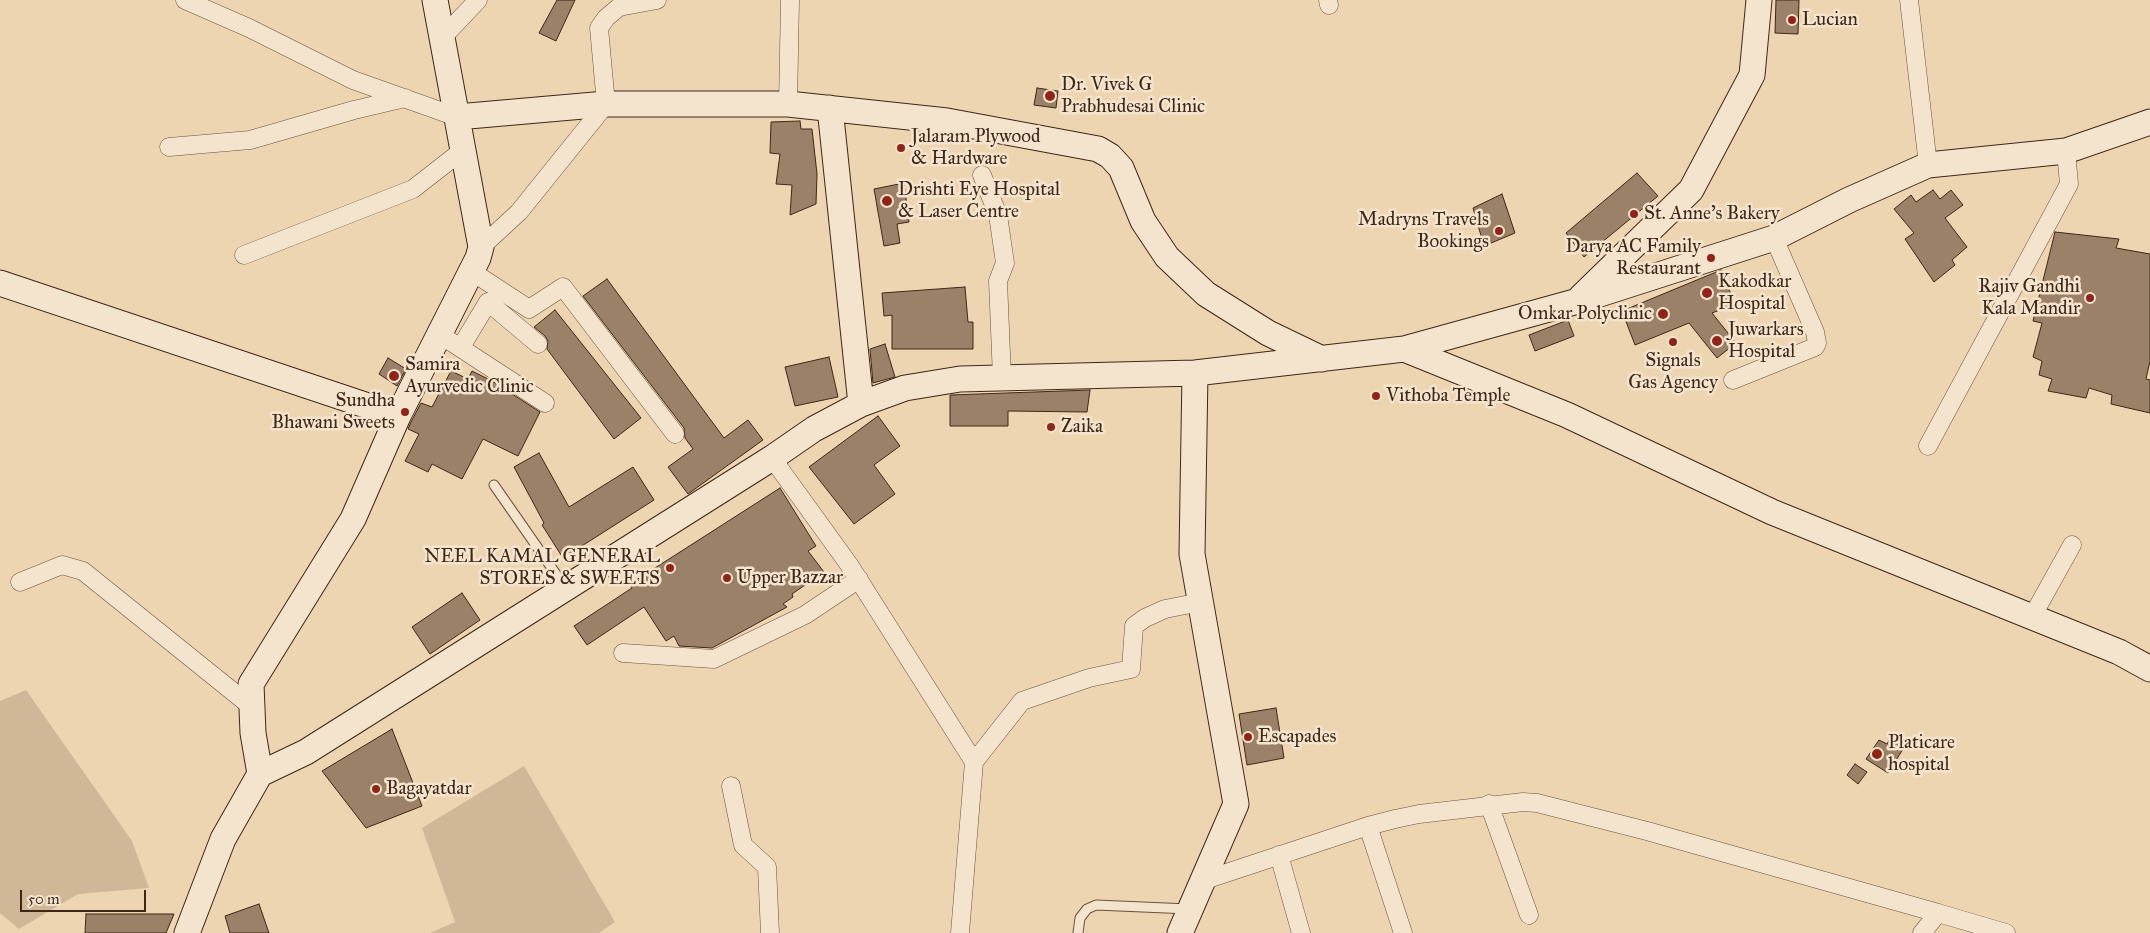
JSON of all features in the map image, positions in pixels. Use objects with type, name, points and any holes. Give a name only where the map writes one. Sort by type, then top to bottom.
[{"type":"street","points":[[185,0],[249,28],[353,80],[457,117],[606,104],[788,104],[947,122],[1098,148],[1110,156],[1120,168],[1143,221],[1167,257],[1206,294],[1268,333],[1322,359]]},
{"type":"street","points":[[260,774],[253,733],[251,684],[353,519],[398,416],[478,258],[481,247],[434,0]]},
{"type":"street","points":[[442,38],[478,0]]},
{"type":"street","points":[[481,247],[519,212],[606,104],[599,28],[606,18],[619,7],[657,0]]},
{"type":"street","points":[[788,104],[790,0]]},
{"type":"street","points":[[1578,300],[1691,190],[1752,75],[1759,0]]},
{"type":"street","points":[[1909,0],[1928,165]]},
{"type":"street","points":[[169,146],[250,140],[354,110],[405,98]]},
{"type":"street","points":[[830,108],[860,404]]},
{"type":"street","points":[[187,933],[223,839],[260,774],[306,752],[772,458],[814,429],[860,404],[905,388],[960,379],[1196,373],[1404,349],[1578,300],[1774,238],[1849,200],[1928,165],[2066,151],[2150,122]]},
{"type":"street","points":[[244,255],[413,189],[463,150]]},
{"type":"street","points":[[1928,446],[2069,184],[2066,151]]},
{"type":"street","points":[[982,175],[998,214],[1005,264],[998,280],[1002,378]]},
{"type":"street","points":[[1733,380],[1815,347],[1817,343],[1815,332],[1774,238]]},
{"type":"street","points":[[471,271],[529,309],[563,287],[675,434]]},
{"type":"street","points":[[0,283],[398,416]]},
{"type":"street","points":[[461,347],[488,302],[538,344]]},
{"type":"street","points":[[439,334],[544,403]]},
{"type":"street","points":[[1404,349],[1567,415],[1772,512],[2119,652],[2150,669]]},
{"type":"street","points":[[1180,933],[1236,804],[1192,554],[1196,373]]},
{"type":"street","points":[[772,458],[858,579],[974,762]]},
{"type":"street","points":[[2032,617],[2072,545]]},
{"type":"street","points":[[20,582],[62,565],[83,571],[252,707]]},
{"type":"street","points":[[623,654],[714,659],[805,615],[858,579]]},
{"type":"street","points":[[960,933],[974,762],[1022,701],[1089,678],[1131,668],[1134,626],[1145,618],[1165,609],[1201,602]]},
{"type":"street","points":[[731,786],[743,845],[767,867],[770,933]]},
{"type":"street","points":[[1202,881],[1368,826],[1419,814],[1489,804],[1523,802],[1537,803],[1647,831],[2006,933]]},
{"type":"street","points":[[1489,804],[1529,915]]},
{"type":"street","points":[[1368,826],[1403,933]]},
{"type":"street","points":[[1279,856],[1301,933]]},
{"type":"street","points":[[1922,933],[1938,913]]},
{"type":"lane","points":[[494,484],[566,588]]},
{"type":"lane","points":[[1078,933],[1080,918],[1087,909],[1096,905],[1190,910]]},
{"type":"shaded area","points":[[26,690],[132,841],[149,888],[78,894],[19,929],[0,913],[0,701]]},
{"type":"shaded area","points":[[524,766],[615,922],[599,933],[430,933],[455,922],[422,828]]},
{"type":"building","points":[[557,0],[575,0],[556,41],[539,33]]},
{"type":"building","points":[[1776,0],[1799,0],[1798,34],[1775,33]]},
{"type":"building","points":[[1037,88],[1058,91],[1056,108],[1034,105]]},
{"type":"building","points":[[800,121],[801,129],[812,129],[817,174],[816,204],[790,215],[792,185],[776,184],[780,154],[770,153],[771,122]]},
{"type":"building","points":[[1637,173],[1658,196],[1584,257],[1566,233]]},
{"type":"building","points":[[904,183],[909,222],[897,224],[900,243],[884,246],[874,189]]},
{"type":"building","points":[[1933,190],[1940,199],[1951,190],[1963,205],[1945,218],[1967,247],[1952,260],[1955,265],[1934,282],[1905,239],[1914,233],[1894,209],[1911,195],[1916,202]]},
{"type":"building","points":[[1502,194],[1515,233],[1484,246],[1473,208]]},
{"type":"building","points":[[2055,232],[2119,239],[2116,248],[2150,254],[2150,361],[2146,379],[2150,380],[2150,413],[2111,404],[2112,395],[2089,388],[2086,398],[2048,391],[2052,379],[2039,375],[2042,361],[2033,357],[2042,323],[2033,321]]},
{"type":"building","points":[[1721,270],[1735,304],[1712,313],[1736,343],[1717,358],[1689,323],[1635,345],[1622,311]]},
{"type":"building","points":[[607,279],[724,438],[748,420],[763,440],[688,494],[668,467],[693,449],[685,438],[684,428],[583,296]]},
{"type":"building","points":[[965,287],[968,322],[973,322],[973,349],[892,349],[892,315],[884,316],[882,293]]},
{"type":"building","points":[[555,310],[641,418],[614,439],[547,349],[548,341],[545,336],[534,327]]},
{"type":"building","points":[[1568,320],[1574,336],[1535,351],[1529,335]]},
{"type":"building","points":[[885,344],[895,377],[873,383],[870,349]]},
{"type":"building","points":[[829,357],[838,397],[795,406],[785,367]]},
{"type":"building","points":[[388,358],[406,369],[397,386],[379,374]]},
{"type":"building","points":[[451,371],[468,379],[472,371],[492,381],[540,412],[518,456],[483,439],[462,479],[432,464],[428,472],[405,461],[419,434],[408,429],[411,422],[421,403],[432,407]]},
{"type":"building","points":[[1090,390],[1087,412],[1008,411],[1008,426],[950,426],[950,395]]},
{"type":"building","points":[[878,416],[900,446],[874,465],[895,494],[854,524],[809,467]]},
{"type":"building","points":[[539,453],[569,507],[633,467],[654,500],[563,558],[542,525],[544,523],[514,467]]},
{"type":"building","name":"Upper Bazzar","points":[[780,488],[816,546],[808,551],[824,572],[792,594],[793,597],[783,604],[787,607],[712,648],[679,646],[674,636],[666,641],[644,607],[587,645],[574,626],[632,588],[630,584]]},
{"type":"building","points":[[462,593],[480,620],[430,654],[412,627]]},
{"type":"building","points":[[1276,708],[1284,758],[1247,765],[1239,714]]},
{"type":"building","name":"Bagayatdar","points":[[392,729],[422,806],[366,828],[322,771]]},
{"type":"building","points":[[1891,737],[1905,746],[1888,773],[1866,759],[1879,740],[1887,744]]},
{"type":"building","points":[[1855,764],[1867,772],[1858,784],[1847,775]]},
{"type":"building","points":[[259,904],[269,933],[230,933],[225,916]]},
{"type":"building","points":[[86,914],[174,914],[166,933],[85,933]]},
{"type":"place","name":"Lucian","points":[[1792,20]]},
{"type":"place","name":"Dr. Vivek G Prabhudesai Clinic","points":[[1050,96]]},
{"type":"place","name":"Jalaram Plywood & Hardware","points":[[901,148]]},
{"type":"place","name":"Drishti Eye Hospital & Laser Centre","points":[[887,201]]},
{"type":"place","name":"St. Anne's Bakery","points":[[1634,214]]},
{"type":"place","name":"Madryns Travels Bookings","points":[[1499,231]]},
{"type":"place","name":"Darya AC Family Restaurant","points":[[1711,258]]},
{"type":"place","name":"Kakodkar Hospital","points":[[1707,293]]},
{"type":"place","name":"Rajiv Gandhi Kala Mandir","points":[[2090,298]]},
{"type":"place","name":"Omkar Polyclinic","points":[[1663,314]]},
{"type":"place","name":"Juwarkars Hospital","points":[[1717,341]]},
{"type":"place","name":"Signals Gas Agency","points":[[1673,342]]},
{"type":"place","name":"Samira Ayurvedic Clinic","points":[[394,376]]},
{"type":"place","name":"Vithoba Temple","points":[[1376,396]]},
{"type":"place","name":"Sundha Bhawani Sweets","points":[[405,412]]},
{"type":"place","name":"Zaika","points":[[1051,427]]},
{"type":"place","name":"NEEL KAMAL GENERAL STORES & SWEETS","points":[[670,568]]},
{"type":"place","name":"Upper Bazzar","points":[[727,578]]},
{"type":"place","name":"Escapades","points":[[1248,737]]},
{"type":"place","name":"Platicare hospital","points":[[1877,754]]},
{"type":"place","name":"Bagayatdar","points":[[376,789]]}]
